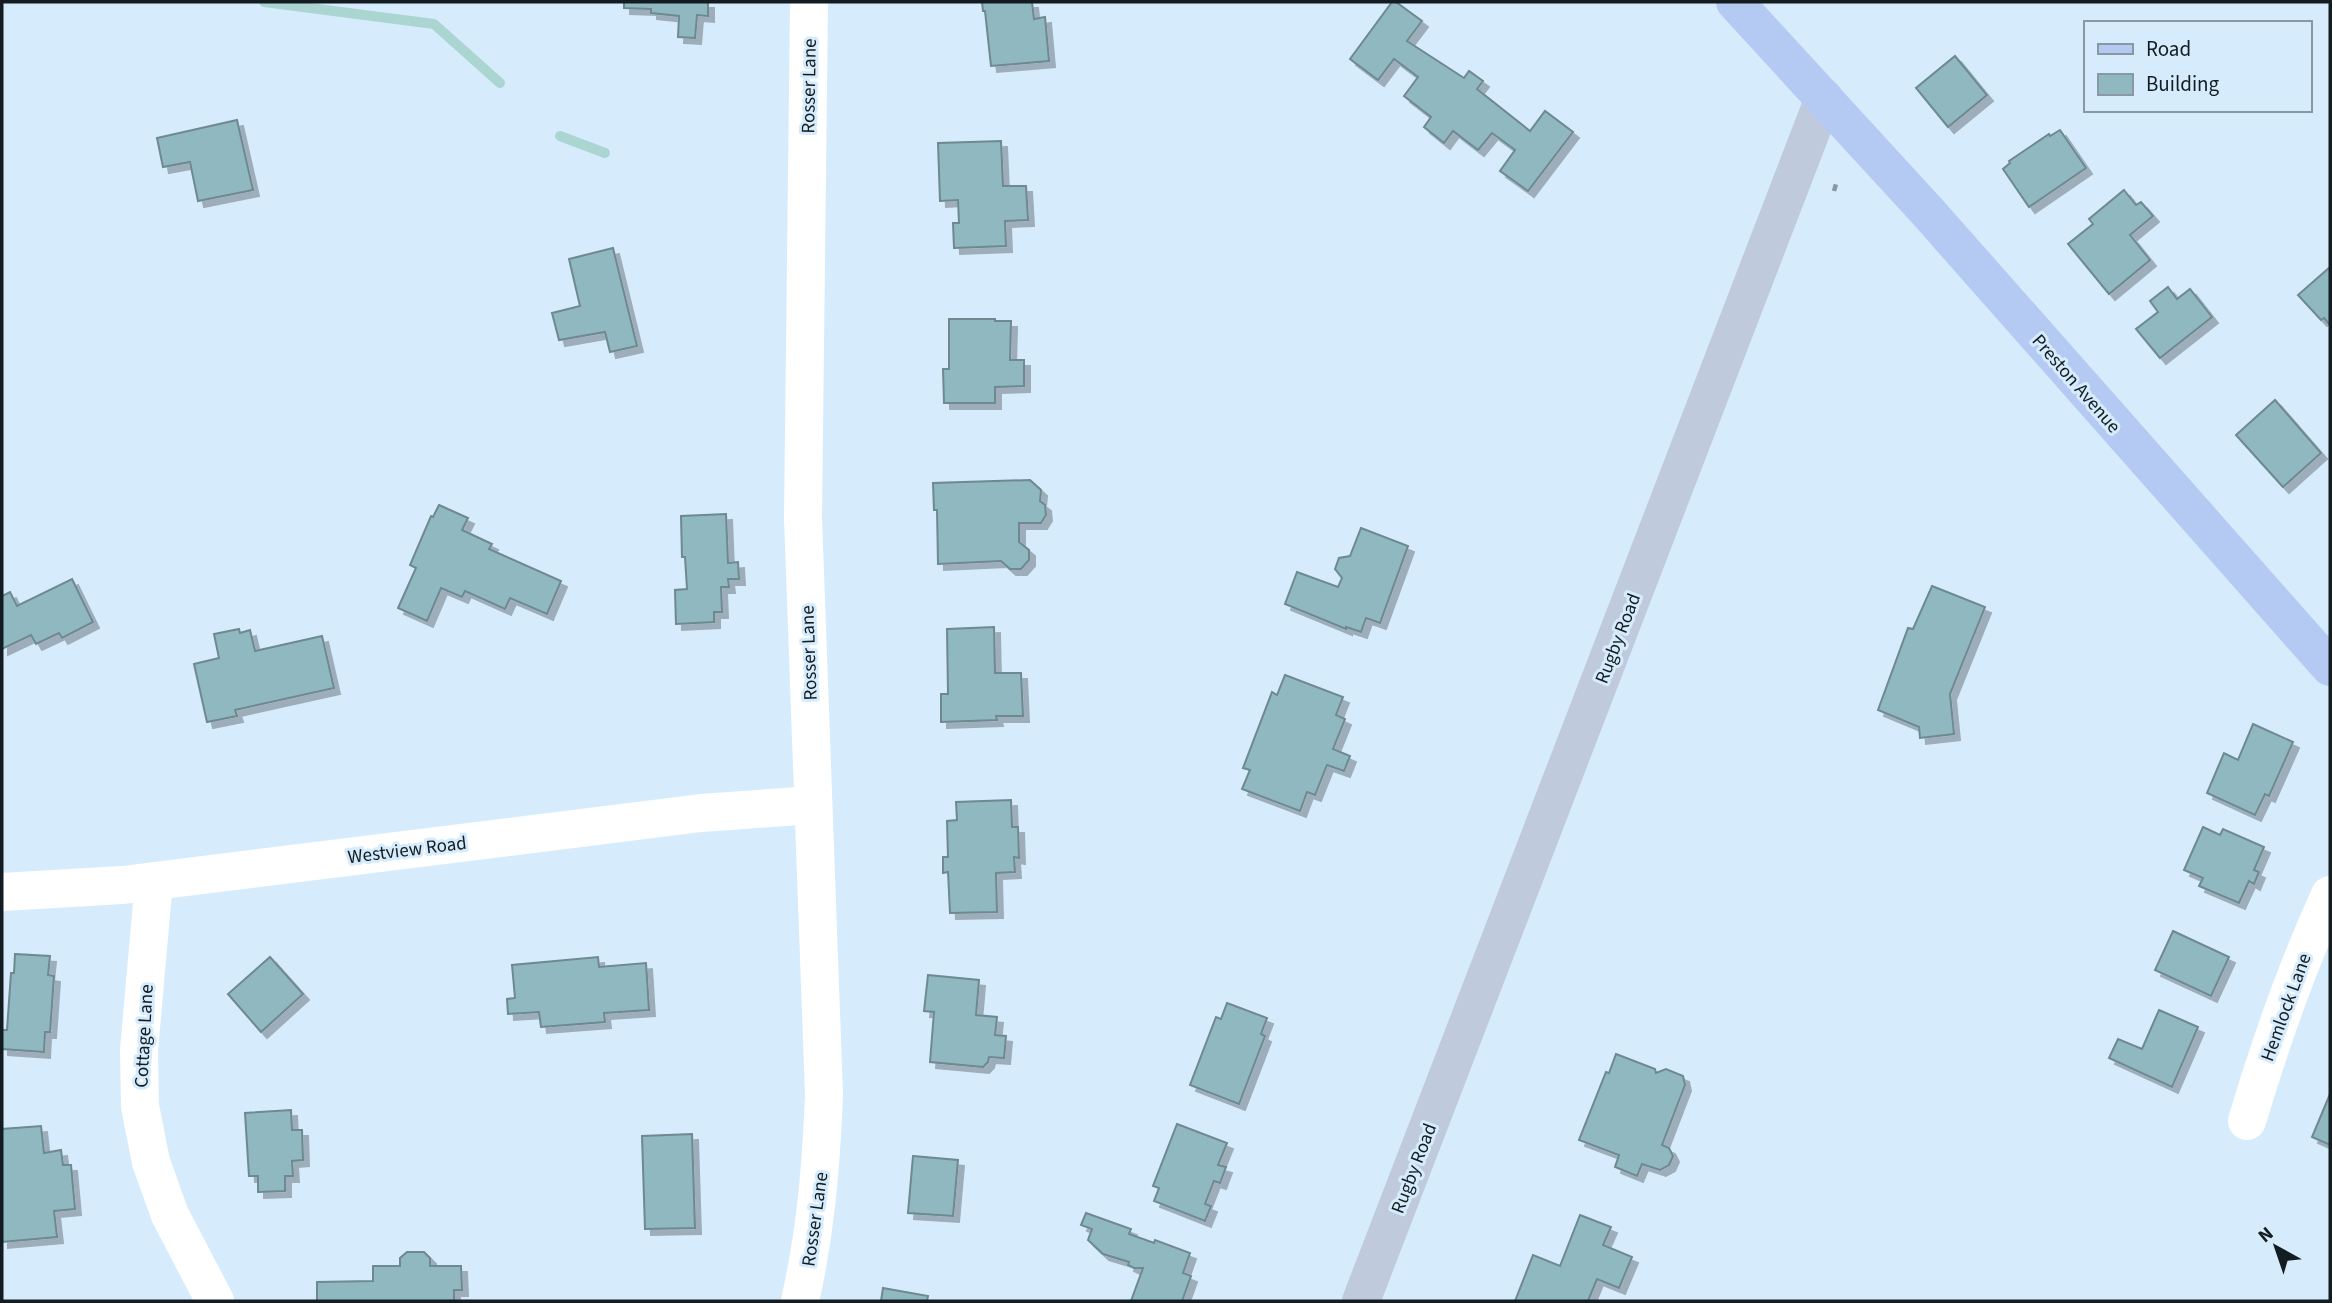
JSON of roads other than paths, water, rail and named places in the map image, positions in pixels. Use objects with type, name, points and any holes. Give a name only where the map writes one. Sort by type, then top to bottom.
[{"type":"main road","points":[[1735,2],[1825,98]]},
{"type":"main road","name":"Preston Avenue","points":[[1825,98],[2330,667]]},
{"type":"street","name":"Rosser Lane","points":[[800,1301],[811,1253],[820,1182],[824,1095],[803,517],[809,2]]},
{"type":"street","name":"Rugby Road","points":[[1362,1301],[1825,98]]},
{"type":"street","name":"Westview Road","points":[[2,892],[154,881],[701,813],[812,805]]},
{"type":"street","name":"Cottage Lane","points":[[154,881],[139,1050],[140,1106],[151,1162],[170,1215],[215,1301]]},
{"type":"street","name":"Hemlock Lane","points":[[2247,1121],[2266,1057],[2300,965],[2330,895]]},
{"type":"waterway","points":[[264,2],[434,24],[500,83]]},
{"type":"waterway","points":[[560,136],[605,153]]}]
